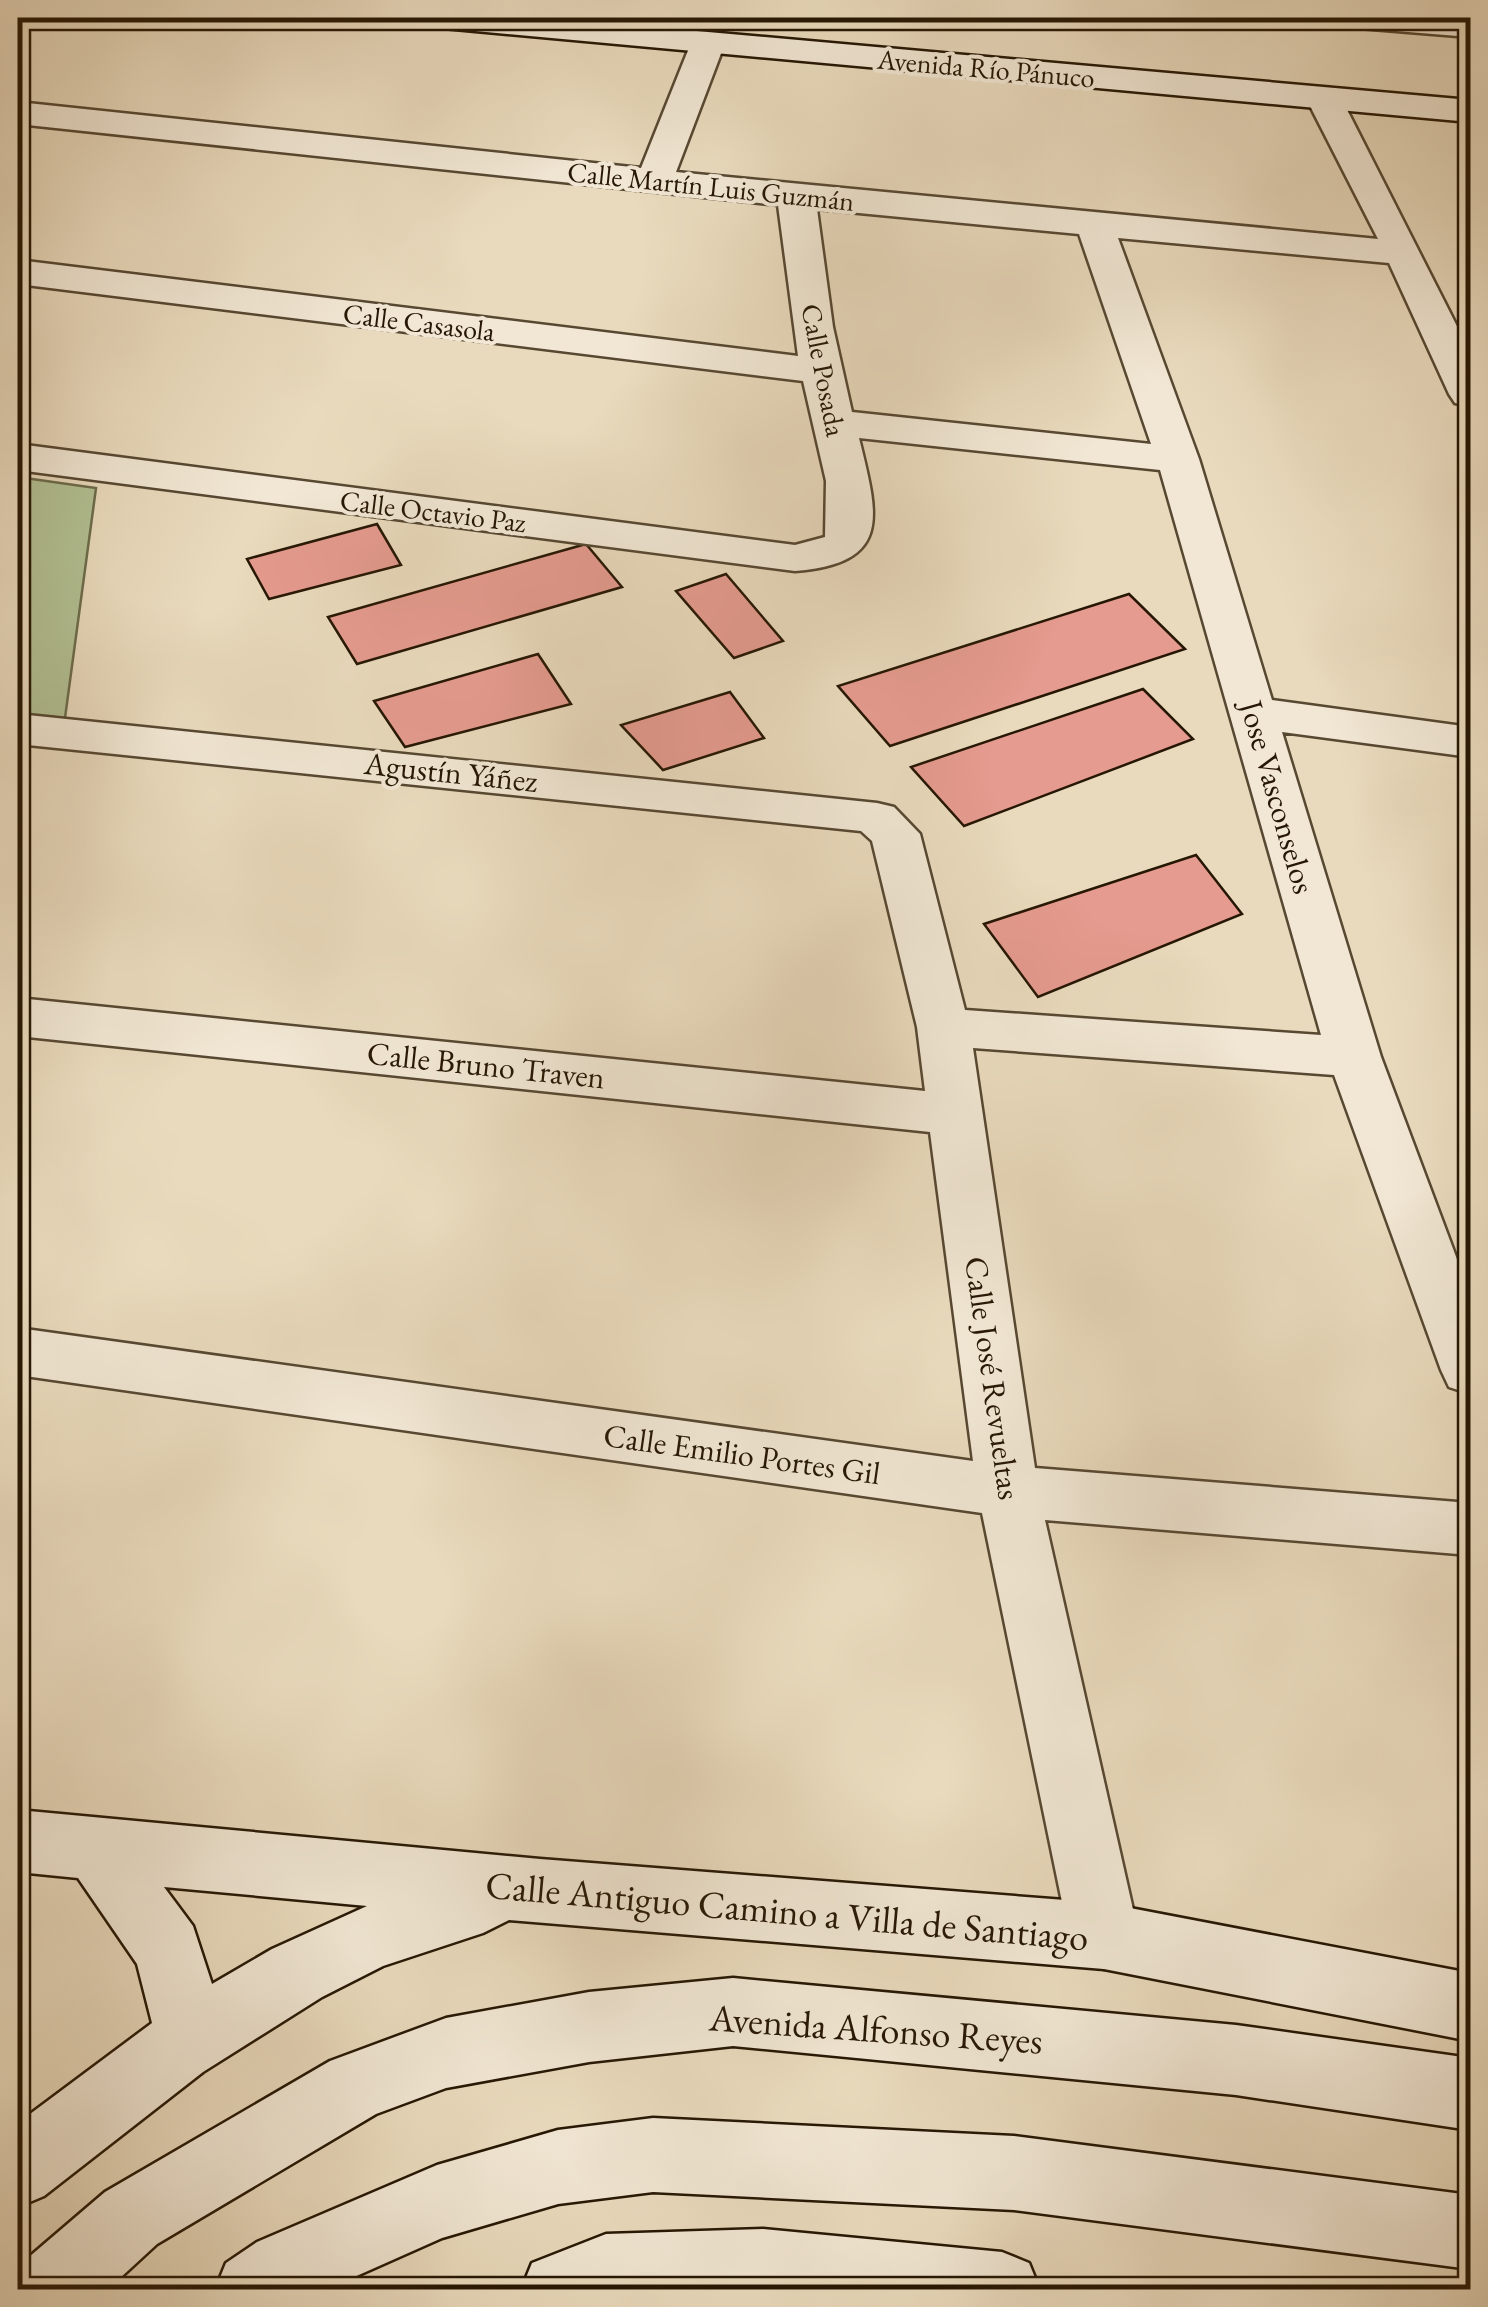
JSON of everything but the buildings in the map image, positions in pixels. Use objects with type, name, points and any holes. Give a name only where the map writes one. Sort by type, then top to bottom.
[{"type":"street","name":"Avenida Río Pánuco","points":[[443,18],[1470,111]]},
{"type":"street","points":[[1360,18],[1470,27]]},
{"type":"street","points":[[654,182],[708,42]]},
{"type":"street","points":[[1324,98],[1404,252],[1470,394]]},
{"type":"street","name":"Calle Martín Luis Guzmán","points":[[18,112],[654,182],[1404,252]]},
{"type":"street","name":"Calle Posada","points":[[796,196],[821,371],[835,423],[850,522],[846,544]]},
{"type":"street","name":"Jose Vasconselos","points":[[1093,221],[1178,459],[1354,1057],[1470,1370]]},
{"type":"street","name":"Calle Casasola","points":[[18,272],[821,371]]},
{"type":"street","points":[[835,423],[1178,459]]},
{"type":"street","name":"Calle Octavio Paz","points":[[18,457],[795,558],[818,556],[846,544]]},
{"type":"street","points":[[1253,713],[1470,742]]},
{"type":"street","name":"Agustín Yáñez","points":[[18,729],[852,812],[884,823]]},
{"type":"street","name":"Calle José Revueltas","points":[[884,823],[898,844],[944,1027],[1008,1491],[1104,1936]]},
{"type":"street","name":"Calle Bruno Traven","points":[[18,1017],[955,1114]]},
{"type":"street","points":[[944,1027],[1354,1057]]},
{"type":"street","name":"Calle Emilio Portes Gil","points":[[18,1352],[1008,1491],[1470,1528]]},
{"type":"street","name":"Calle Antiguo Camino a Villa de Santiago","points":[[18,1841],[99,1852],[540,1891],[1104,1936],[1470,2007]]},
{"type":"street","points":[[99,1852],[168,1950],[192,2040]]},
{"type":"street","points":[[18,2170],[192,2040],[318,1962],[417,1916],[540,1891]]},
{"type":"street","name":"Avenida Alfonso Reyes","points":[[49,2290],[131,2218],[355,2086],[446,2054],[590,2027],[733,2012],[1236,2060],[1470,2094]]},
{"type":"street","points":[[253,2290],[284,2268],[437,2202],[558,2167],[652,2155],[1014,2173],[1470,2232]]},
{"type":"street","points":[[591,2284],[762,2266],[1002,2290]]},
{"type":"green space","points":[[18,477],[96,488],[65,718],[18,714]]}]
